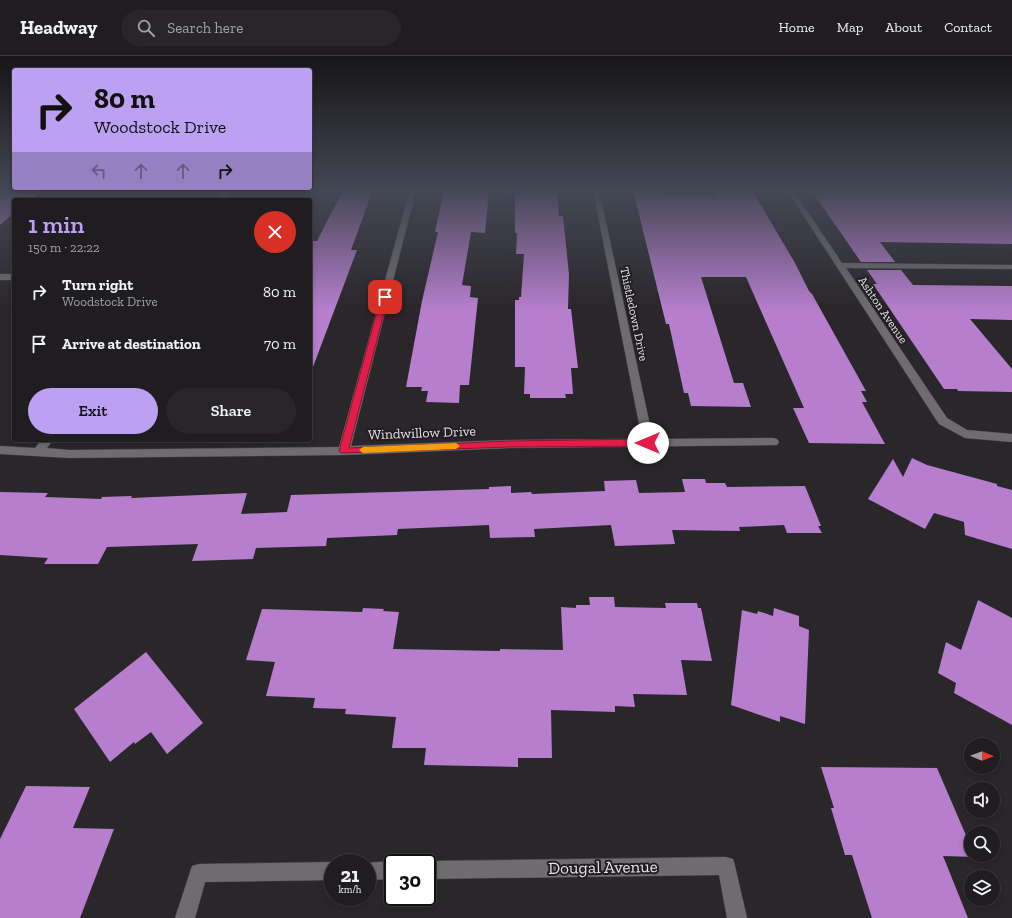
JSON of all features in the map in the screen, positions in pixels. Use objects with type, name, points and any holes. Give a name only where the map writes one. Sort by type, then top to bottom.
[{"type":"street","points":[[344,451],[402,230]]},
{"type":"street","name":"Thistledown Drive","points":[[604,230],[648,443]]},
{"type":"street","name":"Ashton Avenue","points":[[816,230],[943,421],[965,434],[1012,438]]},
{"type":"street","points":[[839,265],[1012,267]]},
{"type":"street","points":[[0,277],[12,278]]},
{"type":"street","points":[[38,452],[46,442]]},
{"type":"street","name":"Windwillow Drive","points":[[0,450],[69,454],[344,451],[509,444],[773,442]]},
{"type":"street","name":"Dougal Avenue","points":[[436,870],[726,866],[737,918]]},
{"type":"street","points":[[185,918],[198,873],[324,871]]},
{"type":"building","points":[[322,230],[358,230],[351,250],[357,250],[312,367],[312,241],[317,241]]},
{"type":"building","points":[[435,230],[485,230],[485,233],[471,232],[462,285],[471,286],[470,297],[478,298],[469,385],[460,385],[459,403],[426,402],[428,391],[421,391],[422,387],[406,387],[422,301],[438,232],[435,232]]},
{"type":"building","points":[[515,230],[564,230],[569,274],[568,309],[571,309],[578,368],[571,368],[573,394],[565,394],[566,398],[530,398],[530,394],[524,394],[525,367],[515,367],[515,300],[519,300],[519,297],[521,297],[524,254],[516,254],[517,233],[515,233]]},
{"type":"building","points":[[643,230],[776,230],[866,391],[861,391],[867,402],[862,402],[885,444],[809,443],[793,408],[804,408],[746,277],[701,277],[734,383],[743,383],[751,407],[691,406],[688,393],[684,393],[669,324],[666,324]]},
{"type":"building","points":[[839,230],[1012,230],[1012,244],[880,242],[895,262],[861,262]]},
{"type":"building","points":[[867,270],[901,270],[913,285],[1012,286],[1012,320],[970,319],[1012,369],[1012,392],[958,391],[957,389],[944,389],[873,284],[877,284]]},
{"type":"building","points":[[912,458],[927,465],[997,484],[997,486],[1012,490],[1012,549],[965,535],[964,522],[934,513],[925,529],[868,499],[893,459],[903,477]]},
{"type":"building","points":[[682,479],[705,479],[706,483],[725,483],[727,487],[805,486],[821,526],[818,526],[822,533],[787,533],[784,525],[739,527],[740,531],[672,530],[675,544],[615,546],[611,525],[534,529],[535,537],[490,538],[489,525],[398,529],[397,535],[327,538],[326,546],[256,548],[253,559],[192,561],[198,544],[107,547],[98,564],[44,564],[48,558],[0,555],[0,492],[48,493],[45,497],[101,499],[102,497],[132,496],[131,498],[247,493],[241,514],[287,512],[291,495],[489,489],[489,487],[511,486],[511,493],[531,492],[532,494],[605,491],[604,481],[636,480],[639,493],[685,492]]},
{"type":"building","points":[[589,597],[614,597],[615,607],[666,608],[665,603],[697,603],[698,608],[701,608],[712,661],[681,660],[687,695],[633,694],[635,707],[615,706],[615,712],[551,710],[552,758],[518,758],[518,767],[424,765],[426,748],[392,748],[396,717],[345,714],[346,709],[313,708],[315,698],[266,696],[275,662],[246,660],[262,609],[362,612],[363,608],[384,609],[383,611],[399,612],[393,649],[500,651],[500,649],[563,650],[561,607],[576,608],[576,605],[590,605]]},
{"type":"building","points":[[978,600],[1012,618],[1012,725],[954,693],[956,683],[938,673],[946,642],[961,650]]},
{"type":"building","points":[[774,608],[799,616],[799,626],[809,630],[805,724],[780,716],[780,722],[731,705],[742,610],[757,614],[758,611],[773,616]]},
{"type":"building","points":[[146,652],[203,723],[167,754],[151,732],[135,744],[134,742],[110,762],[74,709]]},
{"type":"building","points":[[821,767],[937,768],[964,831],[964,857],[943,856],[968,918],[872,918],[852,855],[845,855],[831,808],[834,808]]},
{"type":"building","points":[[26,786],[90,787],[73,828],[114,829],[80,918],[0,918],[0,839]]},
{"type":"slow traffic","points":[[363,450],[456,446]]},
{"type":"route","points":[[385,297],[344,451],[509,444],[648,443]]}]
